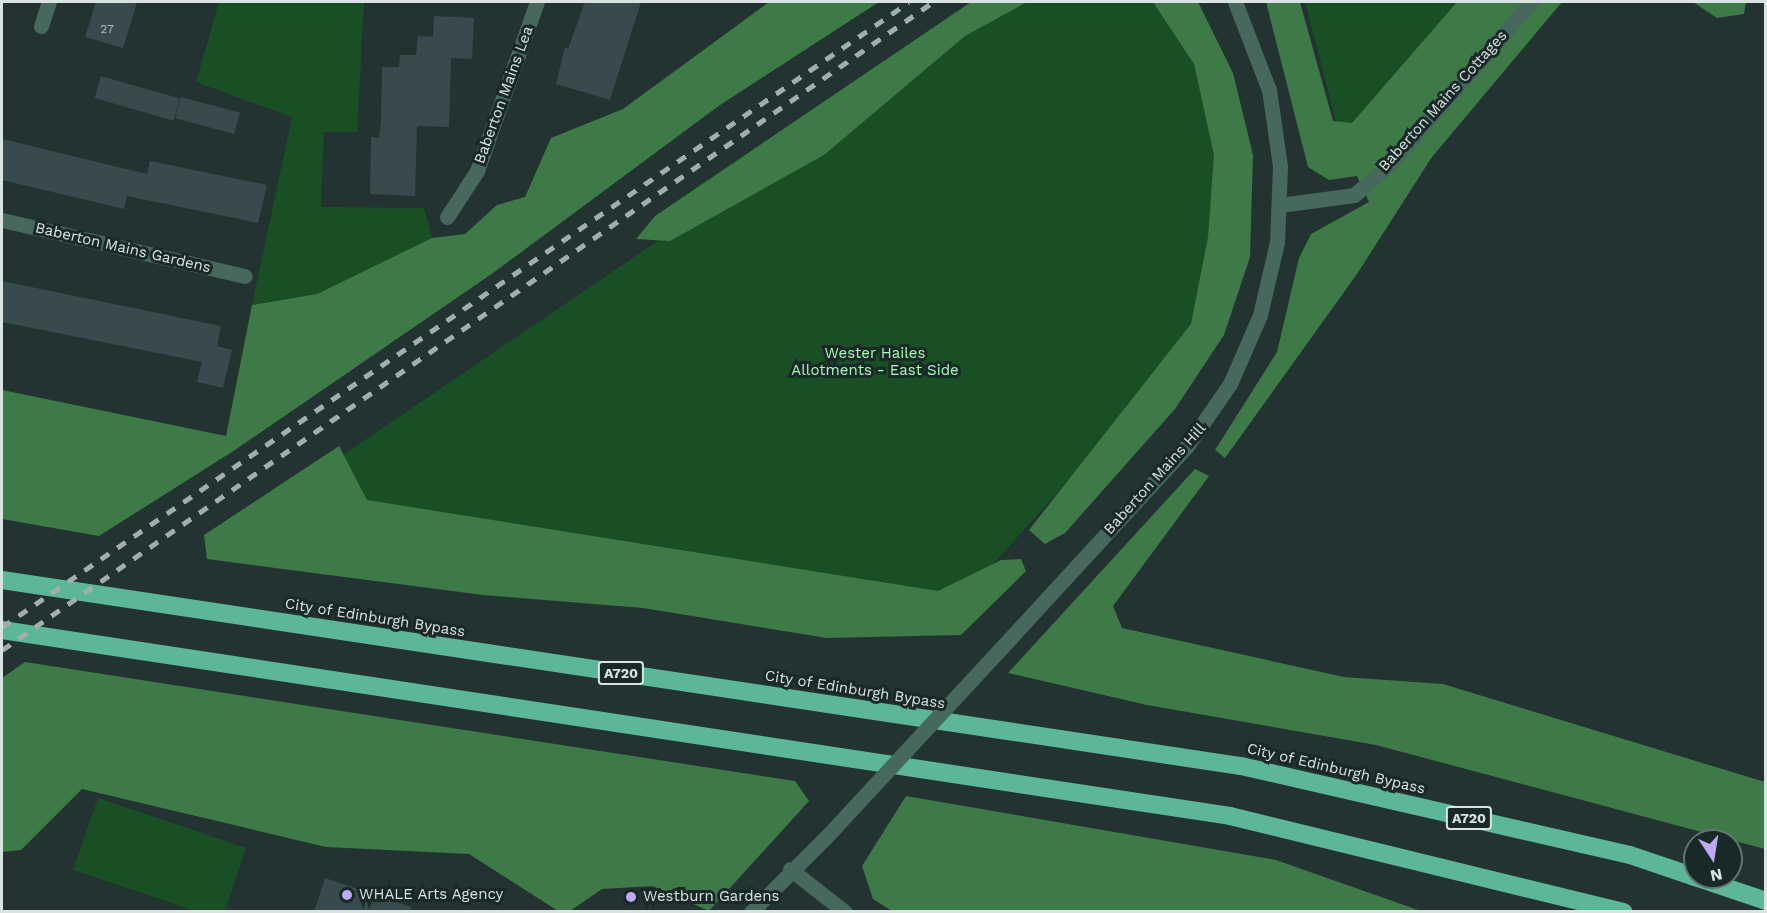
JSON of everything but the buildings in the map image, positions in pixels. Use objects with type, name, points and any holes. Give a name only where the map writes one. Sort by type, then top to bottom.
[{"type":"highway","name":"City of Edinburgh Bypass","points":[[2,580],[1241,766],[1630,855],[1683,873]]},
{"type":"highway","points":[[2,630],[1230,816],[1623,912]]},
{"type":"highway","name":"City of Edinburgh Bypass","points":[[1730,889],[1766,901]]},
{"type":"street","points":[[41,26],[49,2]]},
{"type":"street","name":"Baberton Mains Lea","points":[[447,217],[477,171],[537,2]]},
{"type":"street","name":"Baberton Mains Hill","points":[[750,912],[790,869],[828,835],[1187,446],[1230,384],[1270,279],[1280,205],[1280,166],[1269,90],[1235,2]]},
{"type":"street","name":"Baberton Mains Cottages","points":[[1280,205],[1354,195],[1389,165],[1531,2]]},
{"type":"street","name":"Baberton Mains Gardens","points":[[2,219],[245,276]]},
{"type":"street","points":[[790,869],[845,912]]},
{"type":"green space","points":[[219,2],[364,2],[357,132],[324,132],[321,207],[424,208],[432,238],[317,294],[252,305],[292,117],[196,82]]},
{"type":"green space","points":[[769,2],[879,2],[720,105],[493,273],[235,450],[99,536],[2,519],[2,390],[226,436],[252,305],[317,294],[432,238],[465,234],[497,205],[525,197],[551,138],[623,109]]},
{"type":"green space","points":[[971,2],[1027,2],[965,36],[824,155],[670,241],[636,239],[655,216]]},
{"type":"green space","name":"Wester Hailes Allotments - East Side","points":[[1009,2],[1170,2],[1199,39],[1224,169],[1202,309],[1144,396],[960,601],[290,491]]},
{"type":"green space","points":[[1153,2],[1198,2],[1233,73],[1253,155],[1250,257],[1224,335],[1175,409],[1065,533],[1045,544],[1029,530],[1191,324],[1208,237],[1214,155],[1194,64]]},
{"type":"green space","points":[[1266,2],[1300,2],[1333,121],[1352,123],[1457,2],[1562,2],[1432,157],[1357,274],[1225,458],[1215,450],[1277,352],[1299,258],[1311,234],[1369,202],[1357,176],[1329,180],[1308,167]]},
{"type":"green space","points":[[1305,2],[1504,2],[1346,159]]},
{"type":"green space","points":[[1693,2],[1746,2],[1744,14],[1717,18]]},
{"type":"green space","points":[[339,446],[367,500],[938,591],[1001,560],[1021,559],[1026,571],[961,635],[827,638],[643,608],[483,595],[207,559],[204,535]]},
{"type":"green space","points":[[1195,469],[1209,476],[1113,606],[1122,628],[1344,677],[1443,684],[1765,782],[1765,849],[1743,843],[1743,829],[1690,829],[1376,745],[1147,705],[1008,673]]},
{"type":"green space","points":[[25,662],[795,781],[809,801],[709,911],[653,886],[602,889],[570,911],[558,911],[469,854],[326,847],[82,789],[21,850],[2,852],[2,678]]},
{"type":"green space","points":[[906,796],[1276,860],[1421,911],[892,911],[873,899],[862,866]]},
{"type":"green space","points":[[98,798],[246,848],[225,911],[195,911],[73,870]]},
{"type":"railway","points":[[2,627],[909,2]]},
{"type":"railway","points":[[2,650],[933,2]]},
{"type":"place","name":"WHALE Arts Agency","points":[[347,895]]},
{"type":"place","name":"Westburn Gardens","points":[[631,897]]}]
